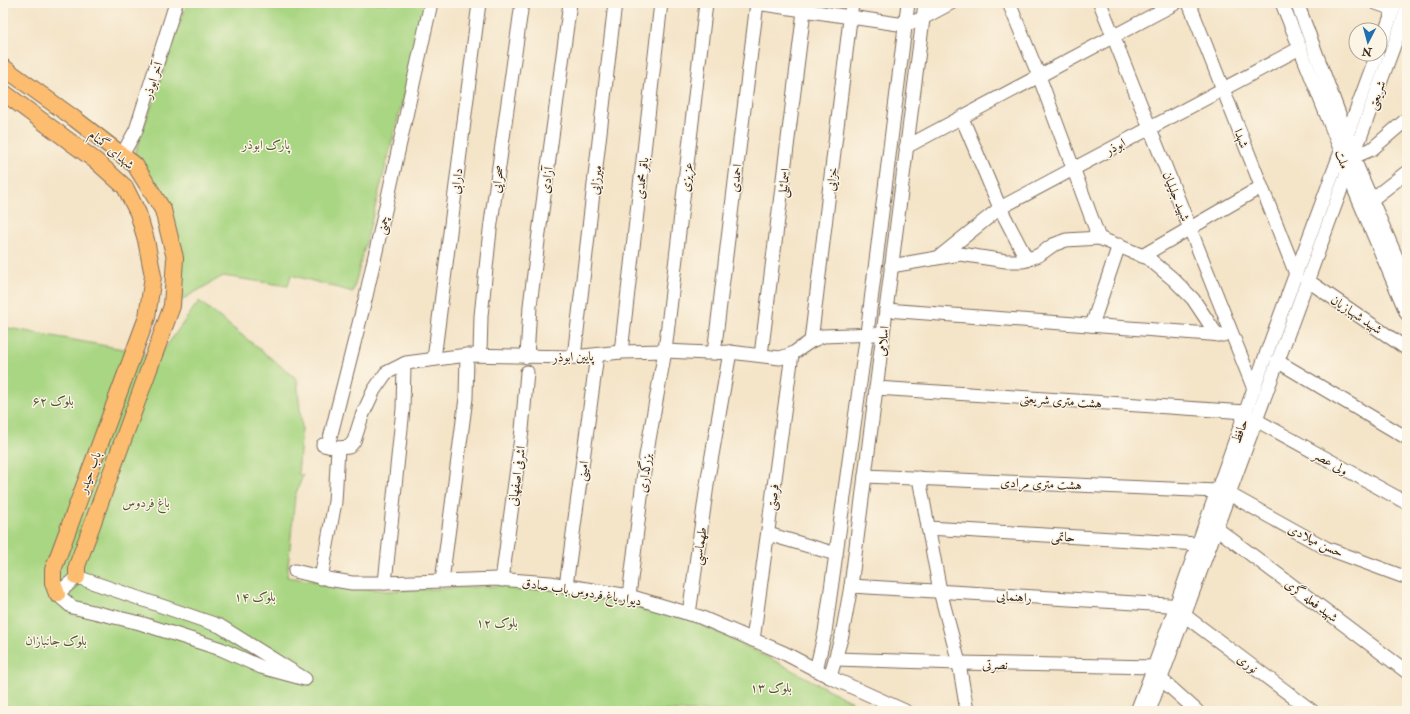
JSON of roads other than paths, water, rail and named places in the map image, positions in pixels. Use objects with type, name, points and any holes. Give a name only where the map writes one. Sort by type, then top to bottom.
[{"type":"main road","name":"شهدای گمنام","points":[[3,67],[135,165],[163,210],[175,258],[172,306],[154,357]]},
{"type":"main road","name":"شهدای گمنام","points":[[3,92],[96,161],[125,187],[138,213],[146,240],[153,276],[147,317],[135,351]]},
{"type":"main road","name":"باب حیدر","points":[[57,594],[52,583],[53,570],[135,351]]},
{"type":"main road","name":"باب حیدر","points":[[76,577],[77,566],[154,357]]},
{"type":"street","name":"آخر ابوذر","points":[[122,155],[136,130],[176,3]]},
{"type":"street","name":"چمنی","points":[[321,578],[335,502],[330,446],[366,296],[431,3]]},
{"type":"street","name":"دارابی","points":[[434,359],[479,3]]},
{"type":"street","name":"صحرایی","points":[[442,581],[466,398],[481,316],[490,230],[522,3]]},
{"type":"street","name":"آزادی","points":[[527,357],[532,284],[570,3]]},
{"type":"street","name":"میرزایی","points":[[574,357],[615,3]]},
{"type":"street","name":"باقر محمدی","points":[[621,352],[661,3]]},
{"type":"street","name":"عزیزی","points":[[665,351],[706,3]]},
{"type":"street","points":[[756,3],[805,7],[850,17],[905,25],[923,18],[951,3]]},
{"type":"street","name":"احمدی","points":[[714,353],[756,3]]},
{"type":"street","name":"خزایی","points":[[811,341],[852,3]]},
{"type":"street","name":"اسلامی","points":[[816,670],[825,632],[867,333],[908,3]]},
{"type":"street","name":"اسلامی","points":[[830,677],[842,635],[851,586],[925,3]]},
{"type":"street","points":[[1010,3],[1039,76],[1099,238]]},
{"type":"street","name":"شهید جلیلیان","points":[[1100,3],[1254,389]]},
{"type":"street","points":[[906,147],[1176,3]]},
{"type":"street","name":"شهدا","points":[[1189,3],[1296,274]]},
{"type":"street","name":"ملت","points":[[1282,3],[1341,151],[1347,172],[1366,203],[1407,282]]},
{"type":"street","name":"ملت","points":[[1297,3],[1347,135],[1366,203],[1407,314]]},
{"type":"street","points":[[1376,3],[1394,6],[1388,23]]},
{"type":"street","name":"اسمائیلی","points":[[761,355],[805,7]]},
{"type":"street","name":"شریعتی","points":[[1347,172],[1406,18]]},
{"type":"street","name":"ابوذر","points":[[939,257],[1000,208],[1300,48]]},
{"type":"street","name":"شریعتی","points":[[1341,151],[1374,62]]},
{"type":"street","points":[[962,118],[1000,208],[1027,260]]},
{"type":"street","points":[[1353,157],[1372,149],[1407,119]]},
{"type":"street","name":"حافظ","points":[[1251,416],[1254,389],[1341,151]]},
{"type":"street","name":"حافظ","points":[[1149,711],[1161,679],[1183,609],[1198,544],[1223,492],[1251,416],[1277,361],[1347,172]]},
{"type":"street","points":[[1366,203],[1407,172]]},
{"type":"street","points":[[1142,256],[1261,187]]},
{"type":"street","points":[[891,266],[960,254],[1006,261],[1023,261],[1039,255],[1053,245],[1066,240],[1099,238],[1148,258],[1173,279],[1193,299],[1217,335]]},
{"type":"street","points":[[1092,326],[1118,245]]},
{"type":"street","name":"شهید شهبازیان","points":[[1307,280],[1407,349]]},
{"type":"street","points":[[886,310],[1233,336]]},
{"type":"street","name":"پایین ابوذر","points":[[330,446],[349,447],[354,441],[362,416],[374,390],[386,373],[404,364],[473,355],[574,357],[621,352],[665,351],[714,353],[730,352],[780,358],[792,354],[811,341],[823,336],[867,333],[883,334]]},
{"type":"street","points":[[135,351],[154,357]]},
{"type":"street","name":"بزرگداری","points":[[629,596],[646,456],[665,351]]},
{"type":"street","name":"طهماسبی","points":[[689,614],[708,478],[730,352]]},
{"type":"street","name":"فرصتی","points":[[753,640],[792,354]]},
{"type":"street","name":"امینی","points":[[566,586],[598,355]]},
{"type":"street","points":[[1277,361],[1407,438]]},
{"type":"street","points":[[385,583],[403,409],[404,364]]},
{"type":"street","name":"اشرفی اصفهانی","points":[[502,580],[522,430],[527,372]]},
{"type":"street","name":"هشت متری شریعتی","points":[[876,388],[1251,416]]},
{"type":"street","name":"ولی عصر","points":[[1251,416],[1407,503]]},
{"type":"street","name":"هشت متری مرادی","points":[[865,476],[1223,492]]},
{"type":"street","points":[[919,478],[940,591],[958,663],[967,711]]},
{"type":"street","name":"حافظ","points":[[1137,711],[1154,667],[1183,609],[1216,528],[1223,492]]},
{"type":"street","name":"حسن میلادی","points":[[1223,492],[1326,548],[1407,578]]},
{"type":"street","name":"حاتمی","points":[[928,528],[1198,544]]},
{"type":"street","name":"شهید فعله گری","points":[[1216,528],[1407,672]]},
{"type":"street","points":[[768,534],[836,554]]},
{"type":"street","name":"دیوار باغ فردوس باب صادق","points":[[295,571],[321,578],[352,583],[502,580],[550,583],[629,596],[700,617],[784,654],[830,677],[905,711]]},
{"type":"street","points":[[76,577],[220,626],[305,679],[261,667],[221,649],[140,622],[72,607],[57,594],[76,577]]},
{"type":"street","name":"راهنمایی","points":[[851,586],[1183,609]]},
{"type":"street","name":"نوری","points":[[1183,609],[1312,711]]},
{"type":"street","name":"نصرتی","points":[[836,659],[1154,667]]},
{"type":"street","points":[[1161,679],[1197,711]]},
{"type":"park label","name":"پارک ابوذر","points":[[266,144]]},
{"type":"park label","name":"بلوک ۶۲","points":[[53,400]]},
{"type":"park label","name":"باغ فردوس","points":[[146,502]]},
{"type":"park label","name":"بلوک ۱۴","points":[[255,596]]},
{"type":"park label","name":"بلوک ۱۲","points":[[497,622]]},
{"type":"park label","name":"بلوک جانبازان","points":[[56,640]]},
{"type":"park label","name":"بلوک ۱۳","points":[[771,687]]}]
